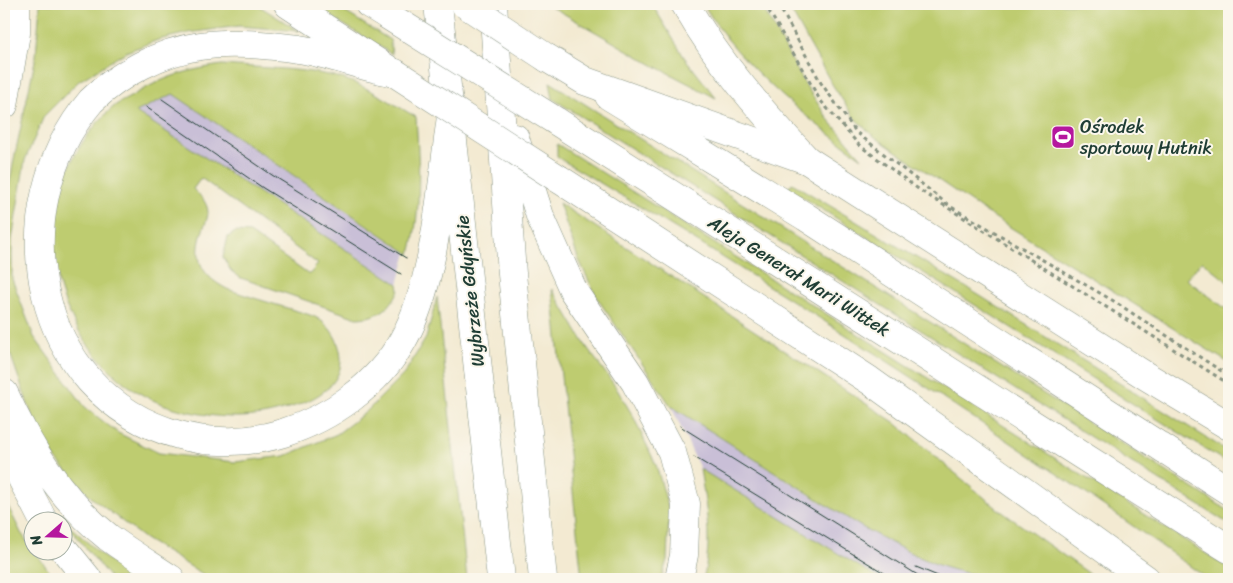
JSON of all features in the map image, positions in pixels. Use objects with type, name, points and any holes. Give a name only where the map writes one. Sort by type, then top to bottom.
[{"type":"main road","points":[[4,106],[16,33],[16,4]]},
{"type":"main road","points":[[288,4],[869,380],[1146,579]]},
{"type":"main road","name":"Wybrzeże Gdyńskie","points":[[438,4],[501,579]]},
{"type":"main road","points":[[465,4],[547,58],[806,217],[1229,491]]},
{"type":"main road","points":[[493,4],[512,274],[543,579]]},
{"type":"main road","points":[[686,4],[698,27],[752,98],[807,160]]},
{"type":"main road","name":"Aleja Generał Marii Wittek","points":[[378,10],[1229,549]]},
{"type":"main road","points":[[395,73],[363,67],[301,49],[221,44],[198,46],[147,62],[120,77],[90,102],[66,128],[40,176],[30,229],[30,266],[39,304],[45,321],[60,348],[80,374],[108,400],[129,415],[155,428],[190,438],[215,441],[246,440],[274,436],[301,427],[346,401],[367,384],[403,341],[423,294],[435,231],[451,117]]},
{"type":"main road","points":[[585,81],[807,160],[1146,376],[1229,426]]},
{"type":"main road","points":[[501,97],[540,216],[562,267],[578,299],[635,382],[672,452],[686,504],[684,555],[679,579]]},
{"type":"main road","points":[[4,393],[30,444],[49,473],[82,514],[108,536],[171,579]]},
{"type":"main road","points":[[4,444],[38,510]]},
{"type":"main road","points":[[72,559],[88,579]]},
{"type":"path","points":[[765,4],[820,100],[859,145],[921,191],[1229,384]]},
{"type":"path","points":[[778,4],[821,83],[856,132],[951,207],[1112,300],[1229,376]]},
{"type":"shaded area","points":[[173,94],[407,253],[398,284],[135,112]]},
{"type":"shaded area","points":[[671,406],[819,501],[891,543],[953,570],[1015,579],[880,579],[700,469]]},
{"type":"green space","points":[[40,4],[256,4],[299,31],[239,26],[188,33],[158,40],[126,52],[79,81],[44,116],[25,160],[12,240],[12,279],[34,337],[85,407],[118,433],[159,453],[235,462],[285,456],[337,434],[366,412],[404,374],[426,338],[437,297],[467,579],[211,579],[145,539],[92,498],[55,458],[32,416],[11,356],[4,324],[4,216],[36,56]]},
{"type":"green space","points":[[310,4],[332,4],[390,40],[392,54]]},
{"type":"green space","points":[[547,4],[652,4],[684,57],[716,98],[653,65]]},
{"type":"green space","points":[[703,4],[761,4],[805,84],[828,119],[862,158],[817,125],[755,70],[736,49]]},
{"type":"green space","name":"Ośrodek sportowy Hutnik","points":[[787,4],[1229,4],[1229,283],[1202,261],[1186,279],[1229,311],[1229,363],[984,211],[875,137],[855,119],[832,84]]},
{"type":"green space","points":[[222,65],[284,69],[330,75],[372,91],[416,117],[419,169],[418,203],[410,254],[173,94],[136,112],[398,284],[399,290],[396,297],[388,307],[378,314],[357,318],[241,278],[231,271],[223,257],[228,237],[235,232],[250,233],[309,275],[318,264],[201,178],[193,189],[206,204],[208,210],[199,249],[201,265],[205,272],[210,278],[227,289],[308,314],[321,320],[334,335],[341,354],[336,379],[323,392],[306,402],[277,412],[243,417],[207,415],[164,404],[137,392],[114,374],[92,350],[73,321],[61,290],[54,258],[54,226],[59,194],[71,163],[88,135],[113,107],[143,89],[175,75]]},
{"type":"green space","points":[[550,82],[1229,511],[1229,524],[553,99]]},
{"type":"green space","points":[[557,144],[1229,568],[1229,579],[1208,579],[1049,468],[887,361],[557,157]]},
{"type":"green space","points":[[792,183],[977,294],[1229,452],[1229,464],[788,188]]},
{"type":"green space","points":[[559,203],[894,422],[998,509],[1094,577],[1059,579],[1006,578],[971,574],[943,567],[906,551],[860,526],[671,406],[597,298],[578,258]]},
{"type":"green space","points":[[552,289],[586,346],[615,386],[633,416],[656,465],[669,510],[667,560],[661,579],[582,579]]},
{"type":"green space","points":[[700,469],[880,579],[703,579],[708,552],[708,538]]},
{"type":"green space","points":[[4,498],[22,534],[22,560],[41,560],[55,579],[4,579]]},
{"type":"green space","points":[[72,528],[105,558],[137,579],[111,579],[72,531]]},
{"type":"tram line","points":[[162,99],[272,175],[406,258]]},
{"type":"tram line","points":[[146,107],[263,188],[401,274]]},
{"type":"tram line","points":[[680,426],[924,579]]},
{"type":"tram line","points":[[694,457],[894,579]]},
{"type":"tram line","points":[[916,567],[945,579]]},
{"type":"place","name":"Ośrodek sportowy Hutnik","points":[[1063,137]]}]
